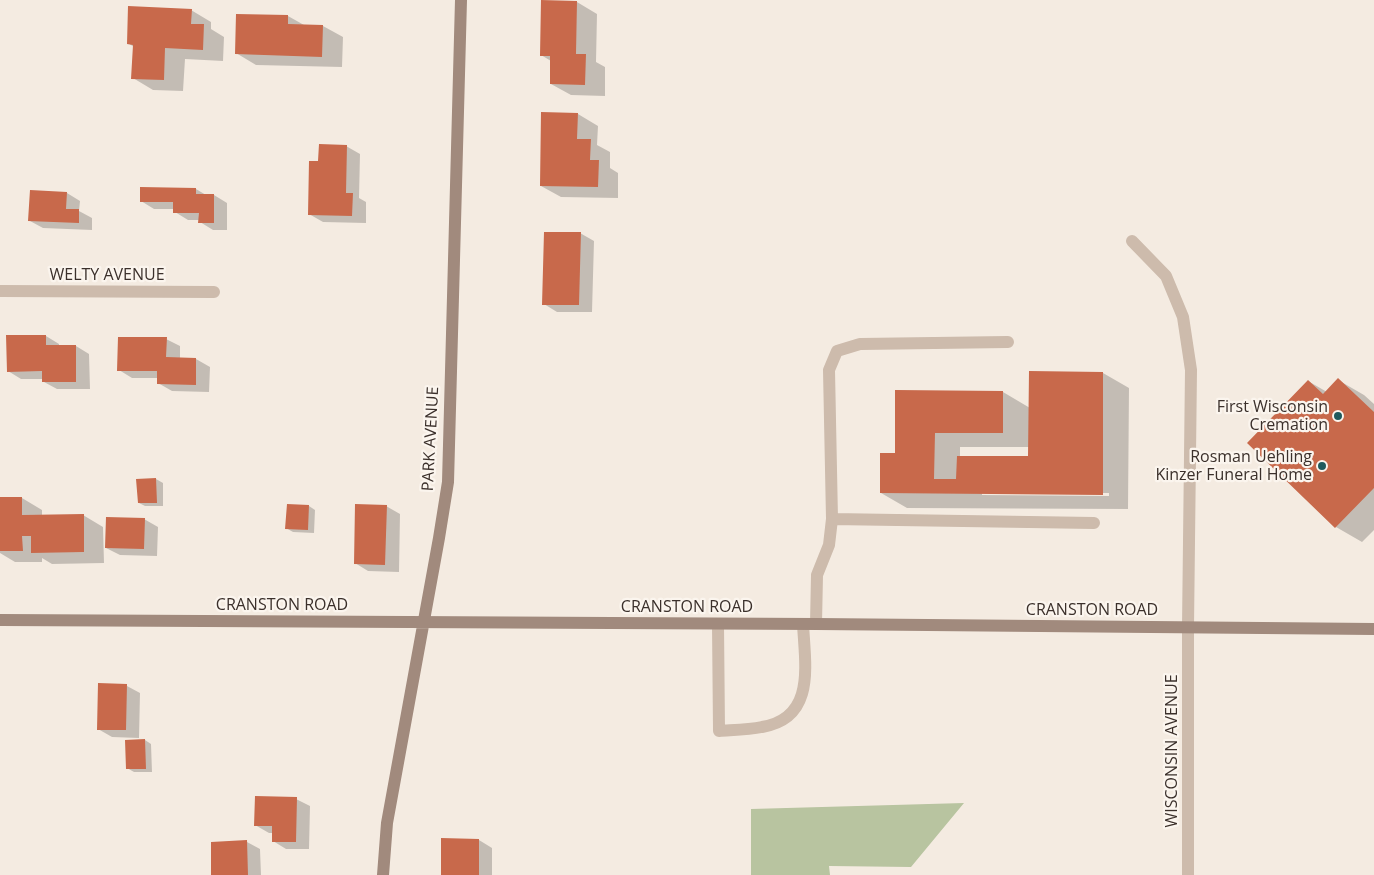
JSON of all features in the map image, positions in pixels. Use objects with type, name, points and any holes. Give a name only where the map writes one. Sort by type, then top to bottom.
[{"type":"street","name":"PARK AVENUE","points":[[383,875],[387,823],[448,482],[461,0]]},
{"type":"street","name":"WISCONSIN AVENUE","points":[[1132,241],[1166,276],[1184,317],[1191,370],[1188,875]]},
{"type":"street","name":"WELTY AVENUE","points":[[0,291],[214,292]]},
{"type":"street","points":[[718,624],[720,731],[763,727],[781,721],[792,714],[799,705],[804,693],[810,624],[817,575],[829,545],[832,519],[829,370],[837,351],[860,344],[1008,342]]},
{"type":"street","points":[[832,519],[1094,523]]},
{"type":"street","name":"CRANSTON ROAD","points":[[0,620],[1374,629]]},
{"type":"green space","points":[[964,803],[911,867],[829,866],[830,875],[751,875],[751,809]]},
{"type":"building","points":[[541,0],[577,1],[576,54],[586,54],[585,85],[550,84],[550,56],[540,56]]},
{"type":"building","points":[[128,6],[192,9],[191,24],[204,24],[203,50],[165,48],[164,80],[131,79],[133,45],[127,44]]},
{"type":"building","points":[[236,14],[288,15],[288,24],[323,25],[322,57],[235,54]]},
{"type":"building","points":[[541,112],[578,113],[577,139],[591,139],[590,160],[599,160],[598,187],[540,186]]},
{"type":"building","points":[[319,144],[347,145],[346,193],[353,193],[352,216],[308,215],[309,161],[318,161]]},
{"type":"building","points":[[140,187],[196,188],[196,194],[214,194],[214,223],[198,223],[199,213],[173,213],[173,202],[140,202]]},
{"type":"building","points":[[30,190],[67,192],[66,209],[79,209],[79,223],[28,221]]},
{"type":"building","points":[[544,232],[581,232],[579,305],[542,305]]},
{"type":"building","points":[[6,335],[46,335],[46,345],[76,345],[76,382],[42,382],[42,371],[7,372]]},
{"type":"building","points":[[118,337],[167,337],[166,357],[196,358],[196,385],[157,384],[157,371],[117,371]]},
{"type":"building","points":[[1029,371],[1103,372],[1103,495],[880,493],[880,453],[895,453],[895,390],[1003,391],[1003,433],[935,433],[934,479],[956,479],[957,456],[1028,456]]},
{"type":"building","name":"Rosman Uehling Kinzer Funeral Home","points":[[1338,378],[1374,412],[1374,488],[1335,528],[1247,443],[1308,380],[1323,394]]},
{"type":"building","points":[[156,478],[157,503],[138,503],[136,479]]},
{"type":"building","points":[[0,497],[22,497],[22,515],[84,514],[84,552],[31,553],[31,536],[22,536],[23,551],[0,551]]},
{"type":"building","points":[[287,504],[309,505],[308,530],[285,529]]},
{"type":"building","points":[[355,504],[387,505],[385,565],[354,564]]},
{"type":"building","points":[[106,517],[145,518],[144,549],[105,548]]},
{"type":"building","points":[[98,683],[127,684],[126,730],[97,730]]},
{"type":"building","points":[[145,739],[146,769],[126,769],[125,740]]},
{"type":"building","points":[[255,796],[297,797],[296,842],[272,842],[272,826],[254,826]]},
{"type":"building","points":[[441,838],[479,839],[479,875],[441,875]]},
{"type":"building","points":[[247,840],[248,875],[211,875],[211,842]]},
{"type":"place","name":"First Wisconsin Cremation","points":[[1338,416]]},
{"type":"place","name":"Rosman Uehling Kinzer Funeral Home","points":[[1322,466]]}]
